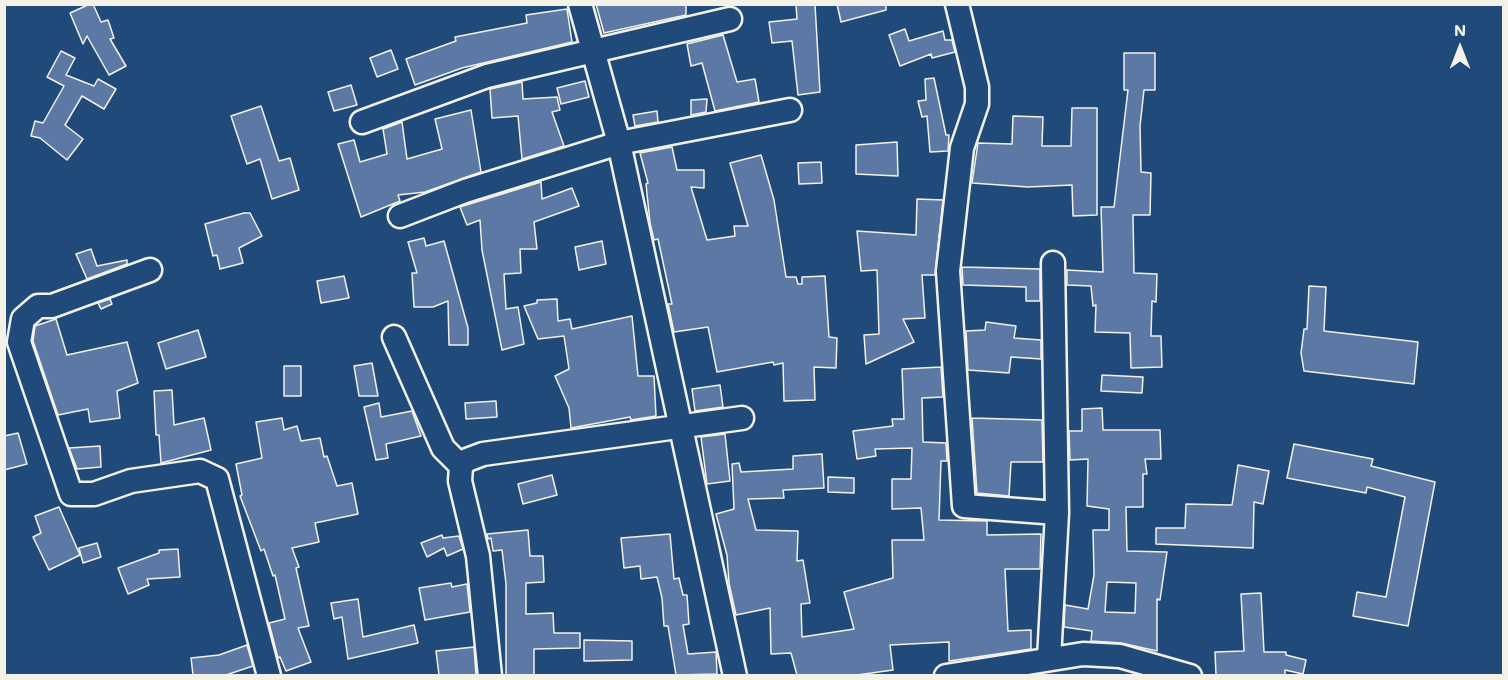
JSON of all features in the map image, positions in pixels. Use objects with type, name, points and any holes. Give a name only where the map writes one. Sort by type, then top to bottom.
[{"type":"street","points":[[580,4],[619,143],[735,675]]},
{"type":"street","points":[[957,4],[977,87],[977,104],[962,148],[948,271],[963,506],[1057,513]]},
{"type":"street","points":[[362,122],[487,76],[730,19]]},
{"type":"street","points":[[400,216],[465,191],[619,143],[790,110]]},
{"type":"street","points":[[1049,659],[1057,513],[1053,263]]},
{"type":"street","points":[[150,270],[52,306],[38,306],[23,318],[20,342],[71,494],[94,494],[131,481],[200,471],[217,479],[269,675]]},
{"type":"street","points":[[394,337],[442,448],[462,466]]},
{"type":"street","points":[[490,675],[478,556],[460,481],[462,466],[467,460],[483,454],[742,418]]},
{"type":"street","points":[[946,675],[992,672],[1083,654],[1120,656],[1190,675]]},
{"type":"building","points":[[93,4],[101,22],[108,20],[114,38],[110,39],[126,66],[109,75],[87,36],[83,44],[70,13]]},
{"type":"building","points":[[596,4],[686,4],[686,15],[604,33]]},
{"type":"building","points":[[796,4],[815,4],[820,92],[798,95],[792,41],[772,43],[769,22],[797,19]]},
{"type":"building","points":[[837,4],[886,4],[886,10],[841,22]]},
{"type":"building","points":[[567,9],[572,42],[462,68],[415,85],[406,59],[456,41],[455,37],[527,23],[526,15]]},
{"type":"building","points":[[905,29],[909,41],[943,31],[945,40],[952,40],[955,52],[932,58],[931,54],[900,66],[889,35]]},
{"type":"building","points":[[723,35],[737,82],[755,79],[759,102],[715,111],[702,63],[691,66],[687,44]]},
{"type":"building","points":[[391,50],[398,69],[377,77],[370,58]]},
{"type":"building","points":[[61,51],[75,58],[66,75],[94,86],[98,79],[116,89],[104,109],[82,96],[65,125],[83,139],[67,160],[40,138],[31,136],[35,121],[43,123],[64,86],[47,77]]},
{"type":"building","points":[[1124,53],[1155,53],[1155,90],[1144,90],[1140,126],[1141,172],[1151,173],[1150,215],[1133,215],[1134,273],[1157,274],[1156,302],[1152,301],[1151,336],[1161,336],[1162,367],[1131,368],[1130,333],[1095,332],[1096,305],[1093,306],[1091,286],[1067,285],[1067,270],[1103,272],[1101,207],[1114,207],[1128,90],[1124,90]]},
{"type":"building","points":[[934,78],[946,135],[949,135],[948,151],[930,152],[927,116],[922,117],[918,101],[926,100],[925,79]]},
{"type":"building","points":[[585,81],[589,97],[561,104],[557,88]]},
{"type":"building","points":[[522,82],[523,99],[557,97],[560,110],[552,112],[564,146],[522,159],[518,116],[492,118],[490,89]]},
{"type":"building","points":[[351,85],[357,105],[334,111],[328,92]]},
{"type":"building","points":[[707,99],[706,112],[691,115],[691,100]]},
{"type":"building","points":[[261,106],[279,161],[290,158],[299,190],[272,199],[260,159],[247,164],[231,116]]},
{"type":"building","points":[[1072,108],[1097,108],[1097,215],[1073,216],[1072,185],[1028,187],[972,183],[978,143],[1012,144],[1013,116],[1043,117],[1042,146],[1071,146]]},
{"type":"building","points":[[471,110],[481,172],[425,192],[398,195],[400,201],[361,217],[338,144],[354,140],[360,162],[387,154],[383,129],[402,122],[407,159],[442,149],[435,119]]},
{"type":"building","points":[[657,111],[658,122],[635,126],[633,115]]},
{"type":"building","points":[[897,142],[898,176],[856,174],[856,145]]},
{"type":"building","points":[[672,147],[677,170],[704,170],[704,188],[691,187],[707,240],[735,236],[734,226],[748,226],[730,163],[761,155],[774,200],[786,277],[796,277],[798,284],[802,284],[802,277],[825,276],[829,337],[837,338],[836,368],[814,367],[815,400],[784,401],[783,363],[774,365],[773,362],[717,372],[708,327],[674,332],[668,304],[672,304],[658,239],[654,240],[650,223],[646,184],[648,183],[640,153]]},
{"type":"building","points":[[821,162],[822,183],[799,184],[798,163]]},
{"type":"building","points":[[541,182],[542,199],[572,188],[579,206],[534,222],[537,249],[520,249],[521,273],[504,274],[506,309],[518,307],[524,344],[502,350],[482,250],[480,220],[467,225],[460,207]]},
{"type":"building","points":[[917,199],[943,200],[935,275],[922,275],[925,318],[903,319],[914,342],[866,364],[864,335],[879,334],[877,270],[861,271],[857,231],[916,235]]},
{"type":"building","points":[[250,213],[262,236],[239,248],[243,263],[220,269],[217,255],[213,256],[205,224]]},
{"type":"building","points":[[424,238],[426,246],[444,241],[468,328],[468,345],[449,345],[448,301],[433,307],[414,307],[412,273],[417,273],[408,242]]},
{"type":"building","points":[[602,241],[606,264],[579,270],[575,247]]},
{"type":"building","points":[[91,249],[97,266],[127,260],[127,264],[87,279],[76,254]]},
{"type":"building","points":[[962,267],[1040,269],[1040,301],[1026,301],[1026,287],[963,285]]},
{"type":"building","points":[[344,276],[349,298],[321,303],[317,281]]},
{"type":"building","points":[[1309,286],[1326,287],[1324,331],[1418,342],[1414,384],[1304,371],[1301,353],[1304,329],[1307,329]]},
{"type":"building","points":[[110,299],[112,304],[101,309],[98,303]]},
{"type":"building","points":[[557,299],[558,321],[570,319],[572,329],[632,316],[638,376],[654,376],[656,416],[631,420],[630,417],[571,428],[569,408],[555,376],[569,369],[564,336],[538,339],[524,306],[537,303],[537,300]]},
{"type":"building","points":[[56,319],[67,355],[127,342],[138,383],[117,391],[120,418],[90,422],[88,409],[58,415],[33,341],[35,326]]},
{"type":"building","points":[[986,322],[1016,326],[1014,338],[1041,340],[1041,359],[1011,357],[1009,373],[968,370],[966,331],[985,330]]},
{"type":"building","points":[[198,330],[206,357],[166,369],[158,343]]},
{"type":"building","points":[[372,363],[378,396],[359,396],[354,366]]},
{"type":"building","points":[[284,366],[301,366],[301,396],[284,396]]},
{"type":"building","points":[[941,367],[943,397],[922,398],[923,442],[946,443],[947,461],[941,461],[939,520],[987,521],[987,535],[1041,534],[1040,569],[1005,569],[1008,631],[1031,630],[1031,649],[949,661],[949,642],[890,645],[893,670],[857,675],[797,675],[791,653],[771,654],[770,608],[736,615],[729,583],[727,555],[716,514],[734,509],[732,464],[739,463],[741,472],[793,469],[793,456],[822,454],[824,488],[783,490],[784,498],[748,499],[756,530],[798,531],[797,561],[803,560],[810,603],[801,604],[802,637],[854,629],[844,592],[893,578],[892,540],[924,540],[921,508],[892,509],[892,479],[911,479],[912,448],[875,449],[876,456],[857,459],[853,431],[893,426],[892,419],[904,419],[902,369]]},
{"type":"building","points":[[1102,375],[1143,377],[1142,393],[1101,391]]},
{"type":"building","points":[[720,385],[723,407],[695,411],[692,389]]},
{"type":"building","points":[[172,390],[174,425],[204,418],[211,450],[161,463],[159,435],[156,435],[154,391]]},
{"type":"building","points":[[496,401],[497,417],[466,419],[465,403]]},
{"type":"building","points":[[379,403],[381,417],[412,411],[421,436],[386,444],[388,458],[376,460],[364,407]]},
{"type":"building","points":[[1102,408],[1103,430],[1160,430],[1161,459],[1145,459],[1147,474],[1143,474],[1143,507],[1126,507],[1127,551],[1167,552],[1160,600],[1157,599],[1157,651],[1121,643],[1091,641],[1092,631],[1064,627],[1065,605],[1088,609],[1094,575],[1093,530],[1109,530],[1109,509],[1087,506],[1088,459],[1070,460],[1069,431],[1082,431],[1082,409]],"holes":[[[1107,582],[1136,583],[1135,613],[1105,612]]]},
{"type":"building","points":[[282,418],[284,430],[297,426],[301,441],[320,438],[324,457],[327,456],[337,486],[352,483],[358,514],[315,523],[319,542],[292,548],[299,567],[296,568],[309,626],[298,628],[311,662],[286,671],[280,657],[278,658],[269,623],[285,619],[275,575],[273,576],[264,549],[261,551],[240,496],[242,495],[236,464],[262,458],[256,422]]},
{"type":"building","points":[[972,418],[1042,420],[1043,462],[1011,462],[1009,496],[977,493]]},
{"type":"building","points":[[18,433],[27,464],[4,470],[4,436]]},
{"type":"building","points":[[725,434],[730,481],[707,484],[701,437]]},
{"type":"building","points":[[1294,444],[1373,459],[1371,466],[1435,482],[1408,626],[1353,616],[1357,592],[1386,597],[1405,497],[1367,487],[1366,493],[1287,478]]},
{"type":"building","points":[[100,446],[101,467],[77,469],[69,448]]},
{"type":"building","points":[[1238,465],[1269,471],[1263,504],[1254,502],[1253,548],[1156,544],[1156,528],[1185,528],[1186,504],[1232,505]]},
{"type":"building","points":[[552,475],[557,495],[523,504],[518,484]]},
{"type":"building","points":[[828,477],[854,478],[854,493],[828,492]]},
{"type":"building","points":[[59,507],[80,555],[49,570],[33,537],[41,533],[35,516]]},
{"type":"building","points":[[528,530],[530,556],[543,556],[544,582],[526,583],[526,614],[553,613],[554,633],[580,633],[580,648],[534,649],[534,675],[506,675],[506,584],[502,550],[493,551],[491,538],[488,539],[487,534]]},
{"type":"building","points":[[670,534],[674,579],[679,578],[683,595],[687,595],[689,624],[683,625],[688,654],[716,652],[717,674],[676,675],[668,626],[664,626],[662,598],[657,577],[641,579],[640,566],[624,568],[621,538]]},
{"type":"building","points":[[442,535],[443,538],[459,536],[463,549],[447,556],[444,548],[427,557],[421,543]]},
{"type":"building","points":[[97,543],[101,557],[83,563],[79,548]]},
{"type":"building","points":[[178,549],[180,577],[147,579],[149,585],[128,594],[118,568],[159,553],[159,550]]},
{"type":"building","points":[[451,583],[452,587],[467,584],[470,612],[425,620],[419,588]]},
{"type":"building","points":[[1261,593],[1264,652],[1286,652],[1286,655],[1306,660],[1303,674],[1285,670],[1285,675],[1216,675],[1215,652],[1244,651],[1241,594]]},
{"type":"building","points":[[358,599],[363,637],[414,625],[418,643],[348,659],[342,617],[334,619],[331,603]]},
{"type":"building","points":[[584,640],[632,641],[632,660],[584,661]]},
{"type":"building","points":[[247,645],[253,666],[226,675],[193,675],[191,658],[219,655]]},
{"type":"building","points":[[474,647],[476,675],[439,675],[436,651]]}]
